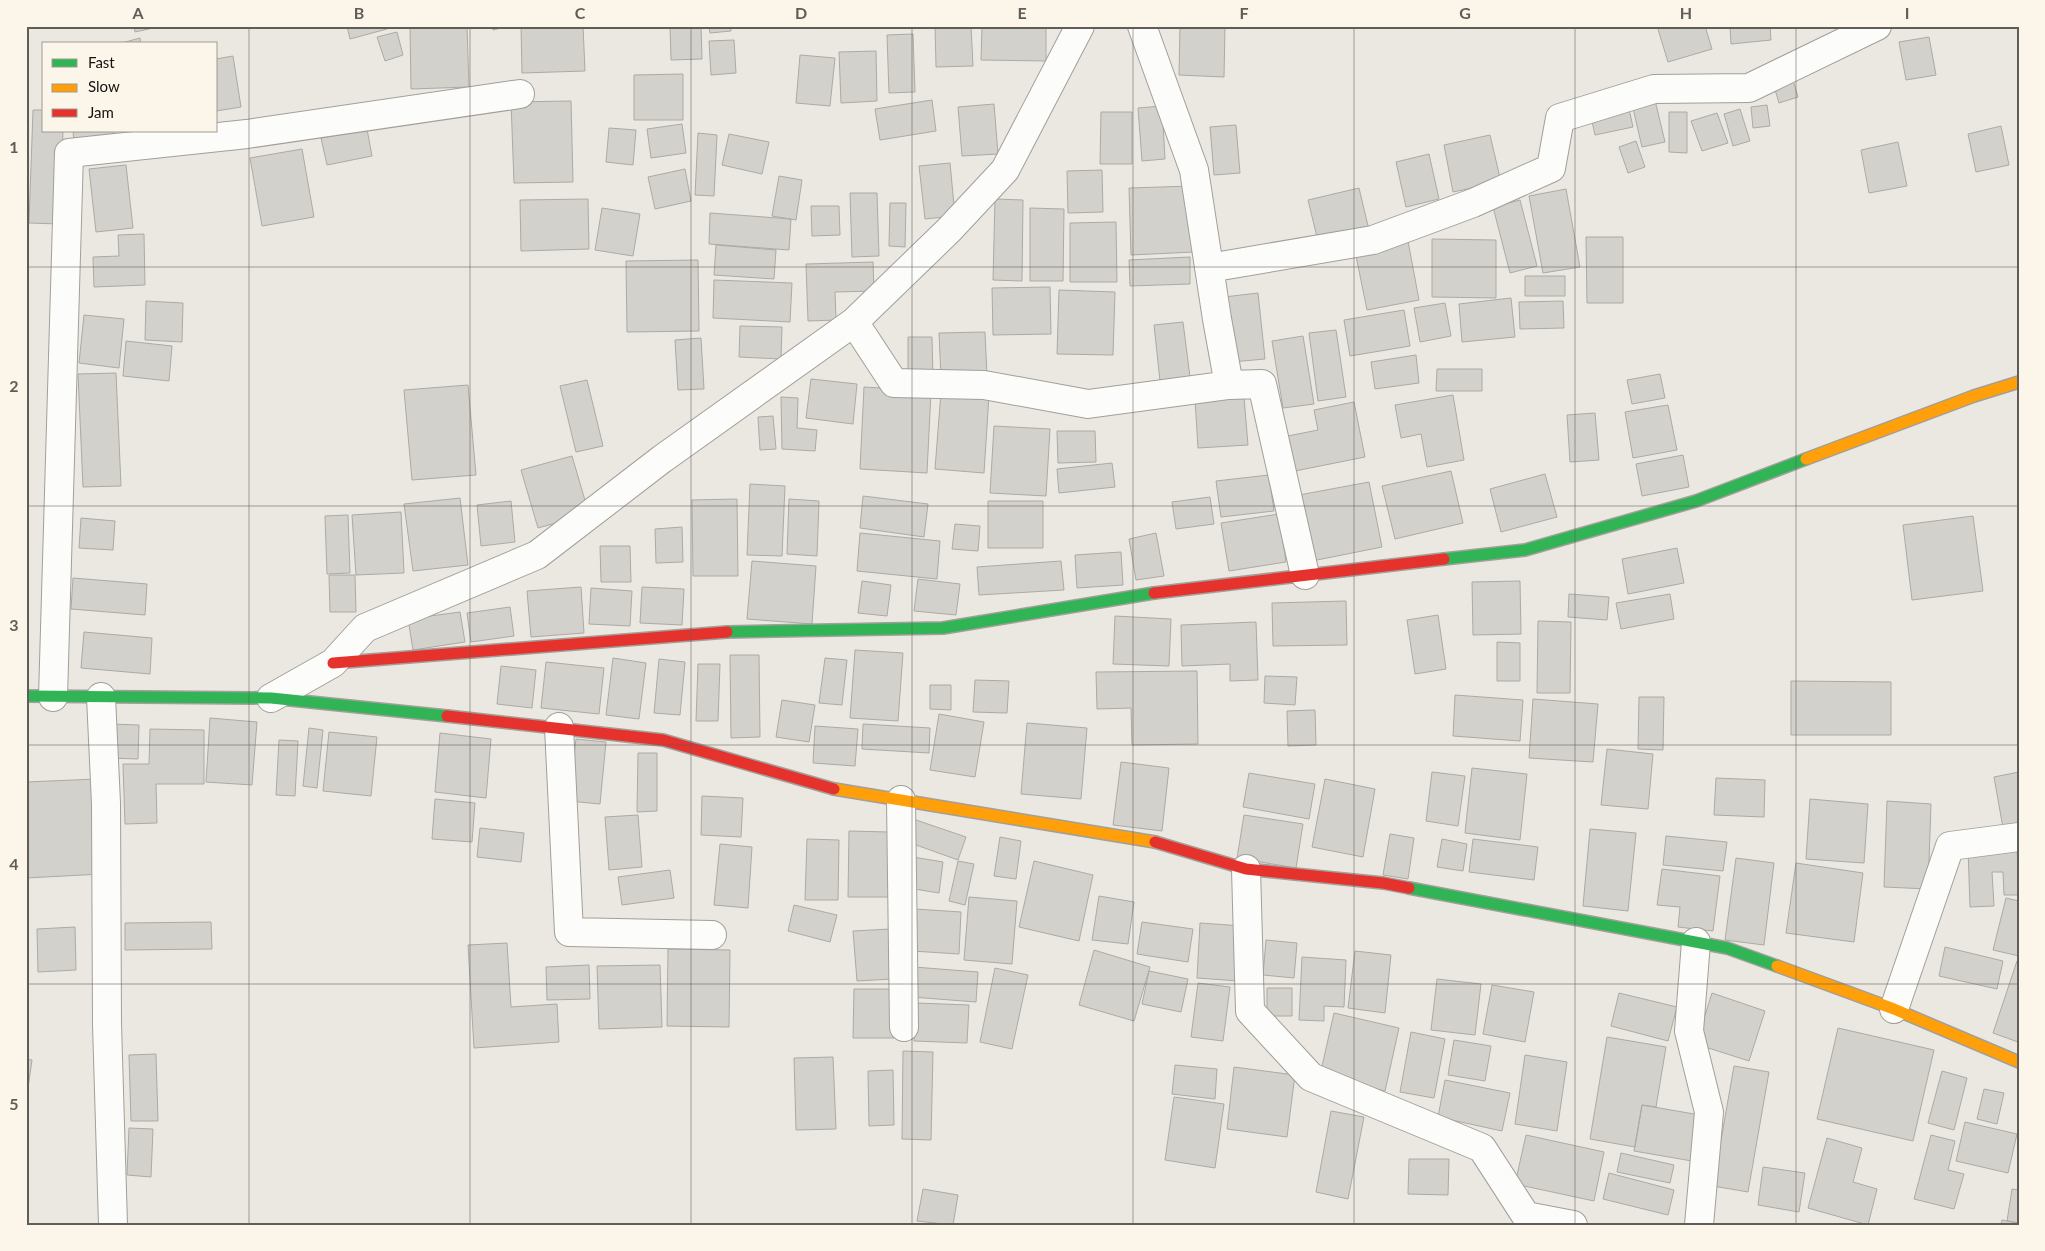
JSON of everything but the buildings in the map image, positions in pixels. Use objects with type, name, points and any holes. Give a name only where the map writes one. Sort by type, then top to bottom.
[{"type":"street","points":[[270,698],[333,663],[365,628],[537,555],[662,459],[854,322],[949,230],[1005,170],[1080,26]]},
{"type":"street","points":[[1142,26],[1194,170],[1230,385]]},
{"type":"street","points":[[1209,268],[1372,240],[1474,203],[1551,168],[1560,118],[1654,89],[1749,88],[1877,26]]},
{"type":"street","points":[[520,94],[247,134],[69,153],[39,696],[270,698],[559,727],[663,740],[826,788],[1151,841],[1246,869],[1383,883],[1727,948],[1894,1009],[2019,1062]]},
{"type":"street","points":[[854,322],[894,383],[984,385],[1088,404],[1230,385],[1262,384],[1305,575]]},
{"type":"street","points":[[333,663],[725,632],[942,628],[1135,595],[1525,550],[1696,501],[2019,382]]},
{"type":"street","points":[[101,697],[106,803],[107,1024],[113,1225]]},
{"type":"street","points":[[559,727],[569,932],[712,934]]},
{"type":"street","points":[[901,800],[904,1027]]},
{"type":"street","points":[[1894,1009],[1950,846],[2019,837]]},
{"type":"street","points":[[1246,869],[1250,1011],[1310,1077],[1482,1148],[1526,1216],[1573,1225]]},
{"type":"street","points":[[1696,942],[1689,1031],[1709,1112],[1698,1225]]},
{"type":"traffic: fast","points":[[1444,559],[1525,550],[1696,501],[1806,459]]},
{"type":"traffic: fast","points":[[727,632],[943,628],[1154,593]]},
{"type":"traffic: fast","points":[[26,696],[271,698],[447,716]]},
{"type":"traffic: fast","points":[[1409,888],[1727,948],[1777,966]]},
{"type":"traffic: slow","points":[[1806,459],[1974,396],[2019,382]]},
{"type":"traffic: slow","points":[[834,789],[1155,842]]},
{"type":"traffic: slow","points":[[1777,966],[1894,1009],[2019,1062]]},
{"type":"traffic: jam","points":[[1154,593],[1444,559]]},
{"type":"traffic: jam","points":[[333,663],[727,632]]},
{"type":"traffic: jam","points":[[447,716],[663,740],[834,789]]},
{"type":"traffic: jam","points":[[1155,842],[1246,869],[1383,883],[1409,888]]}]
